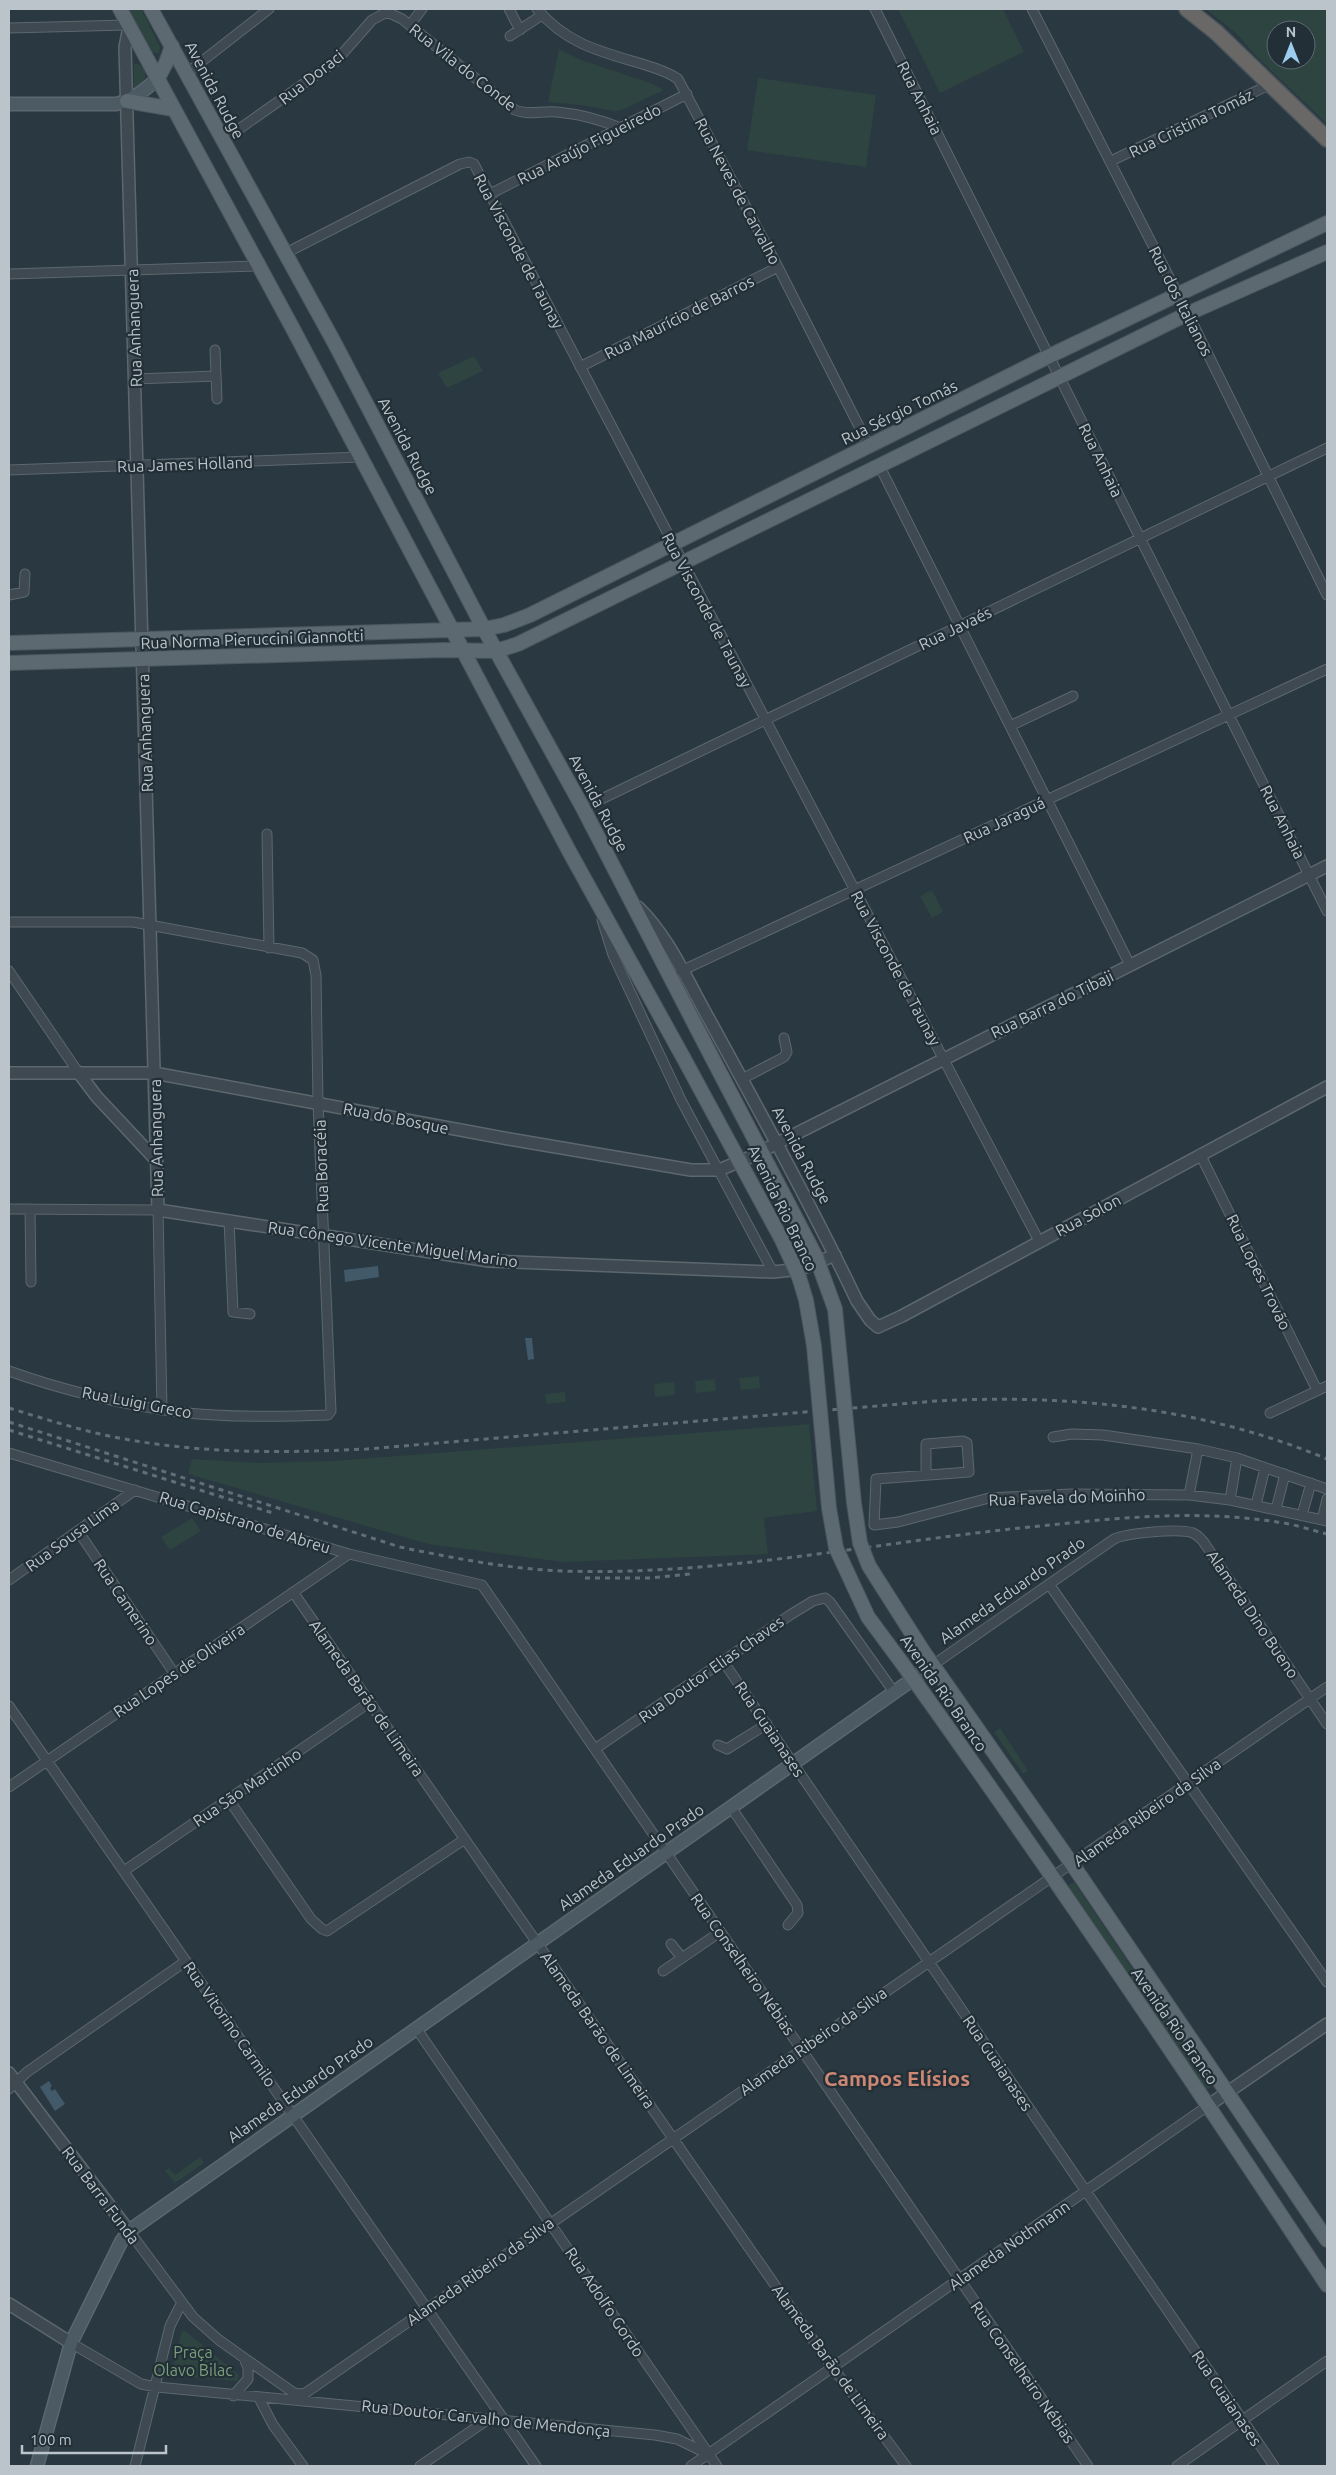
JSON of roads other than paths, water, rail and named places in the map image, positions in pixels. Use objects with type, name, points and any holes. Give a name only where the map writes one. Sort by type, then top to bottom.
[{"type":"highway","points":[[1187,9],[1216,32],[1271,84],[1326,142]]},
{"type":"main road","points":[[120,9],[454,630],[596,899]]},
{"type":"main road","name":"Avenida Rudge","points":[[152,9],[222,141],[286,253],[484,629],[583,808],[705,1044]]},
{"type":"main road","points":[[9,104],[116,104],[126,101],[158,78],[172,46]]},
{"type":"main road","points":[[126,101],[173,109]]},
{"type":"main road","name":"Rua Sérgio Tomás","points":[[484,629],[504,625],[530,615],[1050,356],[1327,222]]},
{"type":"main road","points":[[496,651],[518,644],[1188,314],[1327,252]]},
{"type":"main road","name":"Rua Norma Pieruccini Giannotti","points":[[9,643],[484,629]]},
{"type":"main road","name":"Rua Norma Pieruccini Giannotti","points":[[9,663],[464,650],[496,651]]},
{"type":"main road","name":"Avenida Rio Branco","points":[[596,899],[782,1240],[799,1277],[809,1314],[814,1346],[829,1508],[836,1548],[868,1617],[902,1663],[1209,2105],[1327,2285]]},
{"type":"main road","name":"Avenida Rio Branco","points":[[705,1044],[816,1257],[829,1288],[836,1317],[854,1503],[860,1543],[869,1566],[923,1651],[1072,1864],[1327,2240]]},
{"type":"main road","name":"Alameda Eduardo Prado","points":[[129,2231],[933,1665]]},
{"type":"main road","points":[[37,2466],[71,2343],[121,2242],[129,2231]]},
{"type":"street","points":[[187,73],[270,9]]},
{"type":"street","points":[[410,25],[422,9]]},
{"type":"street","points":[[509,9],[520,30]]},
{"type":"street","name":"Rua Anhaia","points":[[875,9],[1327,911]]},
{"type":"street","name":"Rua dos Italianos","points":[[1032,9],[1111,161],[1327,595]]},
{"type":"street","name":"Rua Doraci","points":[[222,141],[336,61],[377,16],[387,12],[395,14]]},
{"type":"street","points":[[510,36],[520,30],[540,12]]},
{"type":"street","name":"Rua Neves de Carvalho","points":[[540,12],[564,35],[582,46],[678,79],[778,267],[869,446]]},
{"type":"street","name":"Rua Vila do Conde","points":[[395,14],[515,110],[534,114],[556,112],[608,122],[621,128]]},
{"type":"street","points":[[9,28],[129,26]]},
{"type":"street","name":"Rua Anhanguera","points":[[129,26],[125,40],[126,101],[151,926],[162,1410]]},
{"type":"street","name":"Rua Cristina Tomáz","points":[[1111,161],[1271,84]]},
{"type":"street","name":"Rua Araújo Figueiredo","points":[[490,194],[687,94]]},
{"type":"street","name":"Rua Visconde de Taunay","points":[[286,253],[460,164],[469,162],[474,164],[1039,1241]]},
{"type":"street","points":[[9,274],[258,266]]},
{"type":"street","name":"Rua Maurício de Barros","points":[[580,367],[778,267]]},
{"type":"street","points":[[215,350],[217,399]]},
{"type":"street","points":[[135,379],[216,376]]},
{"type":"street","name":"Rua Javaés","points":[[583,808],[1327,448]]},
{"type":"street","name":"Rua James Holland","points":[[9,470],[360,458]]},
{"type":"street","points":[[879,465],[1130,965]]},
{"type":"street","points":[[9,595],[24,592],[25,574]]},
{"type":"street","name":"Rua Jaraguá","points":[[682,971],[1327,669]]},
{"type":"street","points":[[1010,726],[1073,696]]},
{"type":"street","points":[[9,922],[120,922],[269,948],[267,834]]},
{"type":"street","name":"Rua Barra do Tibaji","points":[[777,1143],[1327,866]]},
{"type":"street","points":[[596,899],[613,954],[682,1100],[773,1272]]},
{"type":"street","name":"Avenida Rudge","points":[[631,902],[640,908],[682,971],[777,1143],[857,1301]]},
{"type":"street","name":"Rua Boracéia","points":[[269,948],[302,953],[313,960],[316,975],[318,1103],[331,1411],[328,1415]]},
{"type":"street","points":[[9,970],[97,1097],[156,1160]]},
{"type":"street","points":[[742,1079],[784,1057],[787,1052],[784,1038]]},
{"type":"street","points":[[97,1097],[97,1080],[111,1072]]},
{"type":"street","name":"Rua do Bosque","points":[[9,1073],[154,1073],[691,1170],[719,1170],[777,1143]]},
{"type":"street","name":"Rua Solon","points":[[857,1301],[874,1325],[878,1327],[886,1325],[1327,1087]]},
{"type":"street","name":"Rua Lopes Trovão","points":[[1200,1154],[1317,1390]]},
{"type":"street","name":"Rua Cônego Vicente Miguel Marino","points":[[9,1209],[158,1210],[502,1262],[773,1272],[800,1269],[835,1255]]},
{"type":"street","points":[[30,1209],[31,1282]]},
{"type":"street","points":[[229,1220],[233,1312],[250,1314]]},
{"type":"street","name":"Rua Luigi Greco","points":[[9,1371],[63,1387],[162,1410],[212,1415],[328,1415]]},
{"type":"street","points":[[1270,1413],[1327,1386]]},
{"type":"street","points":[[1053,1437],[1072,1434],[1103,1435],[1198,1449],[1238,1458],[1327,1489]]},
{"type":"street","name":"Rua Favela do Moinho","points":[[926,1475],[926,1444],[963,1441],[967,1443],[969,1472],[876,1479],[874,1525],[898,1522],[989,1498],[1071,1494],[1188,1494],[1256,1505],[1325,1521]]},
{"type":"street","points":[[1188,1494],[1198,1449]]},
{"type":"street","name":"Rua Capistrano de Abreu","points":[[9,1453],[349,1554],[482,1585]]},
{"type":"street","points":[[1230,1500],[1238,1458]]},
{"type":"street","points":[[1256,1505],[1265,1468]]},
{"type":"street","points":[[1276,1509],[1285,1474]]},
{"type":"street","points":[[1302,1515],[1310,1483]]},
{"type":"street","name":"Rua Sousa Lima","points":[[9,1580],[136,1490]]},
{"type":"street","points":[[1325,1521],[1327,1498]]},
{"type":"street","name":"Rua Camerino","points":[[78,1531],[174,1673]]},
{"type":"street","name":"Alameda Eduardo Prado","points":[[933,1665],[1114,1538],[1138,1533],[1161,1532]]},
{"type":"street","name":"Alameda Dino Bueno","points":[[1161,1532],[1193,1533],[1203,1541],[1327,1724]]},
{"type":"street","name":"Rua Lopes de Oliveira","points":[[9,1786],[349,1554]]},
{"type":"street","points":[[1049,1584],[1327,1982]]},
{"type":"street","name":"Rua Conselheiro Nébias","points":[[482,1585],[1088,2466]]},
{"type":"street","name":"Alameda Barão de Limeira","points":[[293,1592],[833,2368],[903,2465]]},
{"type":"street","name":"Rua Doutor Elias Chaves","points":[[596,1750],[807,1604],[822,1598],[830,1602],[894,1692]]},
{"type":"street","name":"Rua Guaianases","points":[[723,1661],[1086,2191],[1130,2263],[1274,2466]]},
{"type":"street","name":"Alameda Ribeiro da Silva","points":[[242,2356],[294,2393],[299,2395],[313,2389],[551,2222],[1327,1687]]},
{"type":"street","name":"Rua São Martinho","points":[[124,1872],[370,1702]]},
{"type":"street","name":"Rua Vitorino Carmilo","points":[[9,1706],[536,2466]]},
{"type":"street","points":[[718,1745],[727,1749],[767,1724]]},
{"type":"street","points":[[229,1800],[311,1919],[322,1930],[327,1931],[465,1839]]},
{"type":"street","points":[[732,1807],[797,1905],[798,1913],[788,1925]]},
{"type":"street","points":[[663,1971],[720,1932]]},
{"type":"street","points":[[672,1944],[682,1958]]},
{"type":"street","points":[[11,2081],[186,1961]]},
{"type":"street","name":"Alameda Nothmann","points":[[691,2466],[1327,2024]]},
{"type":"street","name":"Rua Adolfo Gordo","points":[[416,2028],[717,2466]]},
{"type":"street","name":"Rua Barra Funda","points":[[11,2081],[129,2231],[181,2304],[219,2340],[242,2356]]},
{"type":"street","points":[[9,2304],[141,2384],[259,2398],[268,2417],[303,2466]]},
{"type":"street","points":[[136,2466],[170,2326],[181,2304]]},
{"type":"street","points":[[233,2396],[248,2379],[248,2368],[242,2356]]},
{"type":"street","points":[[1177,2466],[1327,2361]]},
{"type":"street","points":[[313,2389],[310,2397],[317,2402]]},
{"type":"street","name":"Rua Doutor Carvalho de Mendonça","points":[[259,2398],[504,2419],[655,2435],[677,2439],[708,2454]]},
{"type":"street","points":[[420,2466],[490,2418]]},
{"type":"water","points":[[378,1266],[379,1277],[345,1282],[344,1270]]},
{"type":"water","points":[[525,1338],[532,1338],[534,1359],[528,1360]]},
{"type":"water","points":[[49,2081],[52,2091],[55,2089],[65,2104],[55,2111],[40,2087]]},
{"type":"railway","points":[[9,1408],[91,1432],[150,1443],[212,1450],[305,1451],[367,1449],[936,1401],[1035,1400],[1135,1408],[1184,1416],[1233,1427],[1280,1441],[1327,1459]]},
{"type":"railway","points":[[9,1422],[400,1547],[481,1562],[543,1570],[619,1571],[675,1569],[787,1558],[1011,1529],[1144,1517],[1211,1516],[1244,1518],[1290,1524],[1327,1534]]},
{"type":"railway","points":[[9,1430],[276,1514]]},
{"type":"railway","points":[[585,1578],[651,1578],[690,1574]]},
{"type":"district","name":"Campos Elísios","points":[[897,2078]]},
{"type":"park label","name":"Praça Olavo Bilac","points":[[193,2361]]}]
